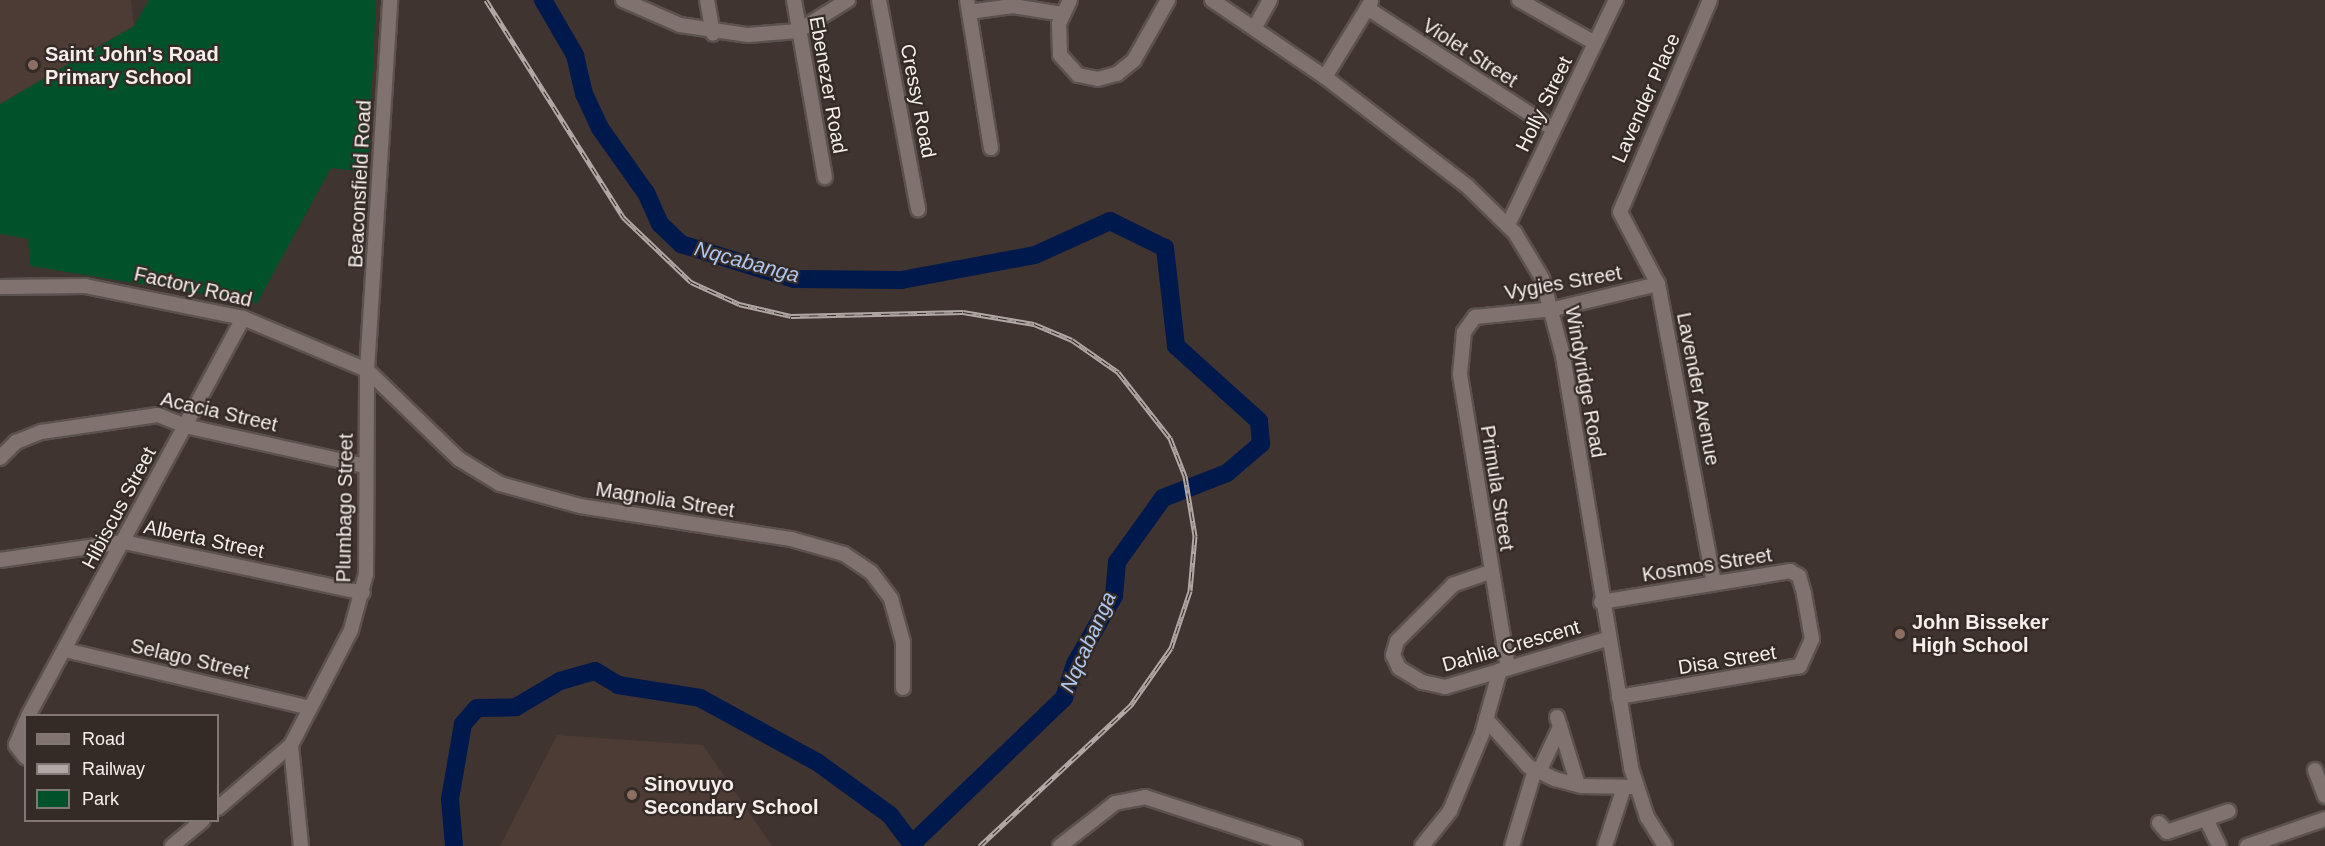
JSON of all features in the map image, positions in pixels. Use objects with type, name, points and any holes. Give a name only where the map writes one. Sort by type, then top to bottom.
[{"type":"street","name":"Beaconsfield Road","points":[[367,370],[390,0]]},
{"type":"street","points":[[623,0],[712,33],[798,31],[848,0]]},
{"type":"street","points":[[707,0],[712,33]]},
{"type":"street","name":"Ebenezer Road","points":[[794,0],[825,177]]},
{"type":"street","name":"Cressy Road","points":[[879,0],[918,209]]},
{"type":"street","points":[[1070,0],[1063,14],[1057,37],[1065,63],[1087,78],[1108,78],[1134,60],[1168,0]]},
{"type":"street","name":"Windyridge Road","points":[[1212,0],[1255,27],[1325,77],[1466,185],[1508,225],[1528,253],[1554,309],[1607,639],[1619,697],[1630,787],[1665,846]]},
{"type":"street","points":[[1255,27],[1270,0]]},
{"type":"street","points":[[1519,0],[1595,43]]},
{"type":"street","name":"Holly Street","points":[[1508,225],[1552,128],[1616,0]]},
{"type":"street","name":"Lavender Place","points":[[1620,212],[1710,0]]},
{"type":"street","points":[[1325,77],[1370,4]]},
{"type":"street","name":"Violet Street","points":[[1370,4],[1552,128]]},
{"type":"street","points":[[991,147],[968,6],[1013,6],[1063,14]]},
{"type":"street","name":"Lavender Avenue","points":[[1620,212],[1658,284],[1714,582]]},
{"type":"street","name":"Vygies Street","points":[[1475,317],[1554,309],[1658,284]]},
{"type":"street","name":"Factory Road","points":[[0,287],[85,286],[243,318],[367,370]]},
{"type":"street","name":"Primula Street","points":[[1475,317],[1461,340],[1460,374],[1504,670]]},
{"type":"street","name":"Hibiscus Street","points":[[29,714],[243,318]]},
{"type":"street","name":"Plumbago Street","points":[[301,846],[291,745],[307,707],[351,630],[363,593],[367,370]]},
{"type":"street","name":"Magnolia Street","points":[[367,370],[459,459],[500,484],[580,506],[808,543],[859,562],[882,584],[897,615],[903,688]]},
{"type":"street","name":"Acacia Street","points":[[0,458],[16,442],[41,432],[158,415],[185,426],[365,466]]},
{"type":"street","name":"Alberta Street","points":[[0,560],[124,542],[363,593]]},
{"type":"street","name":"Kosmos Street","points":[[1602,602],[1790,571],[1798,576],[1804,594]]},
{"type":"street","name":"Dahlia Crescent","points":[[1490,572],[1462,579],[1442,594],[1397,641],[1392,655],[1406,674],[1433,686],[1460,684],[1607,639]]},
{"type":"street","name":"Disa Street","points":[[1619,697],[1800,666],[1812,639],[1804,594]]},
{"type":"street","name":"Selago Street","points":[[64,650],[307,707]]},
{"type":"street","points":[[1422,846],[1445,822],[1504,670]]},
{"type":"street","points":[[1486,719],[1537,771],[1578,785],[1630,787],[1605,846]]},
{"type":"street","points":[[1512,846],[1537,771],[1558,722],[1578,785]]},
{"type":"street","points":[[24,726],[16,745],[24,755]]},
{"type":"street","points":[[219,807],[291,745]]},
{"type":"street","points":[[2315,770],[2325,796]]},
{"type":"street","points":[[1060,846],[1115,803],[1145,797],[1295,846]]},
{"type":"street","points":[[2159,823],[2167,832],[2229,811]]},
{"type":"street","points":[[2206,819],[2219,846]]},
{"type":"street","points":[[2247,846],[2325,819]]},
{"type":"street","points":[[172,846],[201,822]]},
{"type":"shaded area","name":"Saint John's Road Primary School","points":[[0,0],[131,0],[134,26],[0,104]]},
{"type":"shaded area","name":"Sinovuyo Secondary School","points":[[557,735],[703,745],[772,846],[500,846]]},
{"type":"green space","points":[[149,0],[376,0],[368,172],[331,168],[257,303],[30,266],[28,239],[0,234],[0,104],[134,26]]},
{"type":"waterway","name":"Nqcabanga","points":[[454,846],[450,799],[463,724],[477,708],[516,707],[560,681],[595,671],[618,685],[700,698],[817,762],[890,815],[909,840],[917,839],[1064,698],[1075,664],[1114,596],[1117,562],[1163,498],[1227,473],[1261,444],[1259,421],[1176,346],[1165,248],[1110,221],[1035,255],[901,280],[794,279],[681,244],[660,224],[646,193],[600,128],[584,94],[575,55],[543,0]]},
{"type":"railway","points":[[486,0],[623,217],[691,282],[739,304],[791,316],[963,312],[1034,324],[1072,340],[1118,372],[1170,438],[1185,476],[1195,536],[1190,591],[1171,648],[1131,705],[980,846]]},
{"type":"place","name":"Saint John's Road Primary School","points":[[33,65]]},
{"type":"place","name":"John Bisseker High School","points":[[1900,634]]},
{"type":"place","name":"Sinovuyo Secondary School","points":[[632,795]]}]
